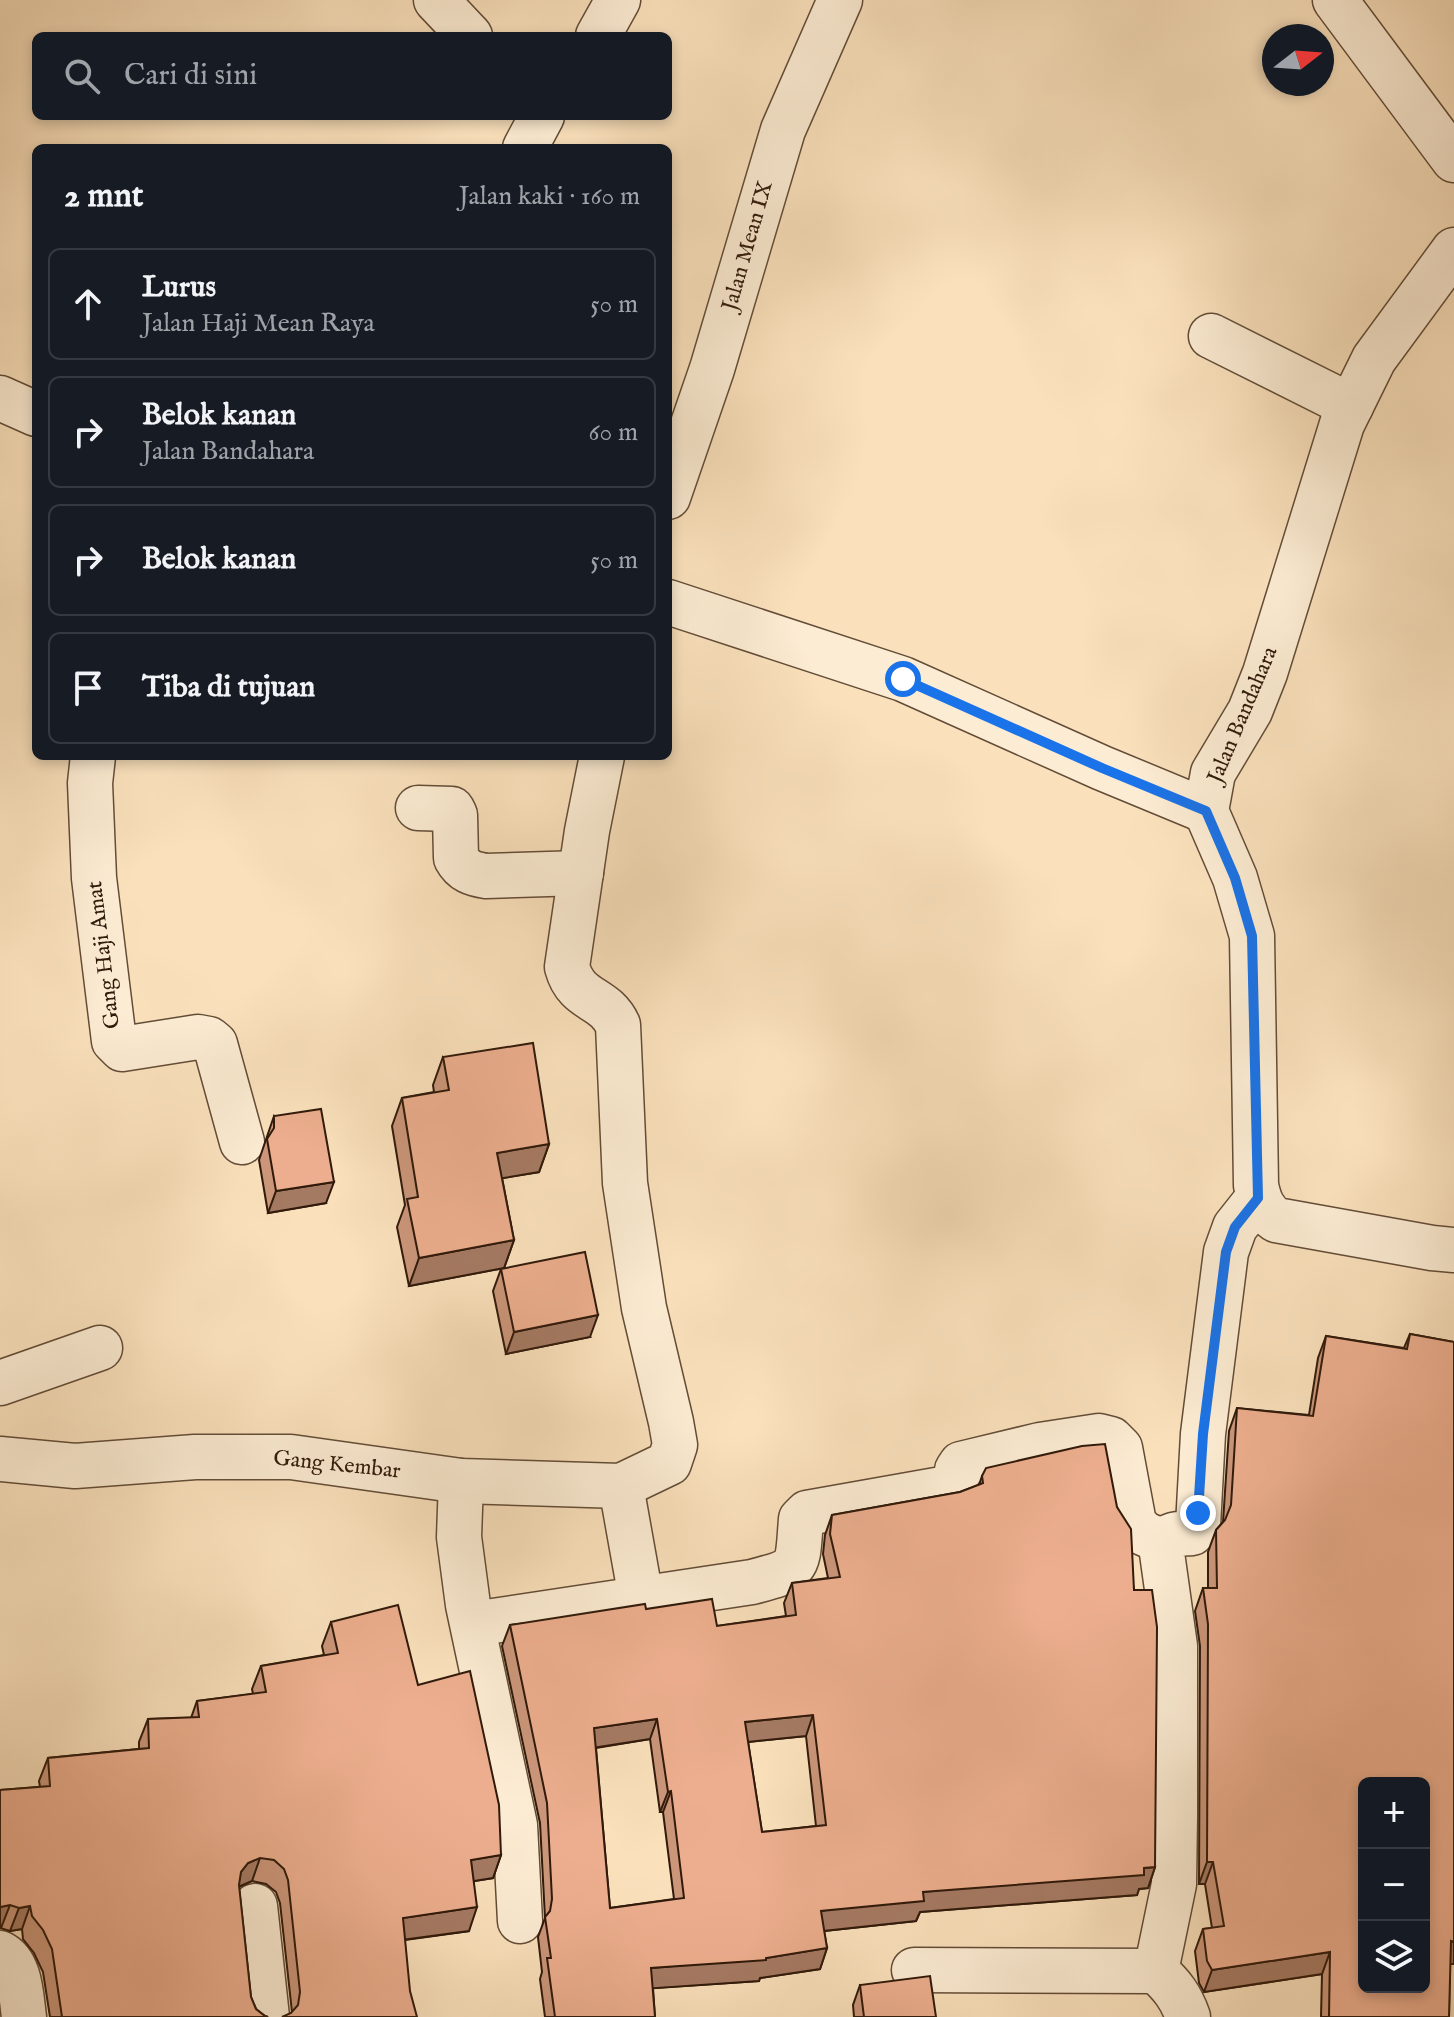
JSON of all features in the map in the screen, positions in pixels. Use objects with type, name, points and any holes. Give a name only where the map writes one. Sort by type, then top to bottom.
[{"type":"street","points":[[436,0],[466,32]]},
{"type":"street","points":[[600,32],[618,0]]},
{"type":"street","name":"Jalan Mean IX","points":[[672,485],[712,369],[783,130],[840,0]]},
{"type":"street","points":[[1335,0],[1454,160]]},
{"type":"street","points":[[527,144],[540,120]]},
{"type":"street","name":"Jalan Bandahara","points":[[1258,1198],[1252,936],[1235,878],[1206,811],[1213,773],[1250,711],[1265,673],[1342,424],[1374,359],[1454,250]]},
{"type":"street","points":[[1211,336],[1351,406]]},
{"type":"street","points":[[0,398],[32,412]]},
{"type":"street","points":[[672,603],[903,679],[1206,811]]},
{"type":"street","name":"Gang Haji Amat","points":[[93,760],[90,783],[94,878],[114,1041],[122,1049],[198,1037],[209,1039],[215,1044],[242,1142]]},
{"type":"street","points":[[418,808],[452,809],[455,815],[456,858],[460,865],[475,874],[581,873],[601,760]]},
{"type":"street","name":"Gang Kembar","points":[[0,1459],[75,1466],[195,1457],[291,1457],[461,1481],[621,1486],[669,1463],[675,1445],[644,1308],[625,1183],[618,1025],[603,1004],[585,997],[576,988],[567,967],[581,873]]},
{"type":"street","points":[[1156,1971],[1174,1884],[1175,1646],[1163,1542],[1168,1536],[1192,1533],[1198,1526],[1203,1434],[1226,1252],[1235,1227],[1258,1198],[1268,1215],[1276,1220],[1454,1250]]},
{"type":"street","points":[[0,1383],[100,1348]]},
{"type":"street","points":[[473,1624],[752,1582],[788,1572],[797,1562],[801,1519],[807,1513],[948,1488],[956,1481],[961,1464],[1040,1445],[1099,1436],[1111,1439],[1120,1448],[1134,1523],[1143,1533],[1163,1542]]},
{"type":"street","points":[[461,1481],[459,1537],[473,1624],[515,1825],[520,1921]]},
{"type":"street","points":[[621,1486],[641,1598]]},
{"type":"street","points":[[255,1906],[267,2017]]},
{"type":"street","points":[[0,1953],[9,1957],[16,1972],[24,2017]]},
{"type":"street","points":[[914,1970],[1156,1971],[1170,1983],[1188,2017]]},
{"type":"building","points":[[533,1043],[549,1144],[497,1153],[514,1240],[419,1258],[407,1199],[418,1197],[402,1098],[449,1090],[443,1057]]},
{"type":"building","points":[[321,1109],[334,1182],[276,1191],[267,1139],[274,1128],[274,1116]]},
{"type":"building","points":[[585,1252],[598,1315],[514,1332],[501,1269]]},
{"type":"building","points":[[1410,1334],[1454,1342],[1454,1942],[1451,1941],[1449,2017],[1329,2017],[1330,1952],[1212,1970],[1207,1961],[1203,1929],[1224,1926],[1213,1862],[1207,1862],[1208,1624],[1203,1588],[1217,1588],[1216,1530],[1225,1520],[1231,1505],[1237,1408],[1313,1416],[1326,1336],[1407,1349]]},
{"type":"building","points":[[1105,1444],[1117,1507],[1131,1529],[1134,1590],[1152,1590],[1157,1627],[1155,1867],[1144,1868],[1144,1875],[923,1892],[924,1901],[821,1911],[827,1948],[766,1960],[651,1968],[655,2017],[555,2017],[545,1917],[550,1911],[552,1899],[547,1803],[510,1625],[645,1604],[646,1609],[712,1599],[717,1626],[796,1615],[792,1583],[840,1577],[830,1534],[832,1515],[960,1492],[983,1483],[986,1468],[1082,1446]],"holes":[[[813,1715],[826,1825],[762,1832],[745,1722]],[[657,1719],[668,1792],[671,1791],[684,1898],[610,1908],[594,1728]]]},
{"type":"building","points":[[398,1605],[418,1685],[470,1671],[499,1805],[501,1855],[471,1860],[477,1907],[403,1918],[410,1991],[417,2017],[282,2017],[298,2005],[300,1992],[288,1880],[284,1869],[274,1860],[260,1858],[248,1863],[241,1872],[239,1885],[251,1997],[256,2009],[268,2017],[62,2017],[52,1949],[32,1916],[30,1906],[0,1907],[0,1790],[50,1786],[48,1758],[149,1748],[148,1719],[199,1717],[197,1701],[266,1692],[261,1666],[338,1653],[331,1622]]},
{"type":"building","points":[[930,1976],[936,2017],[864,2017],[860,1985]]},
{"type":"route","points":[[903,679],[1206,811],[1235,878],[1252,936],[1258,1198],[1235,1227],[1226,1252],[1203,1434],[1198,1513]]}]
